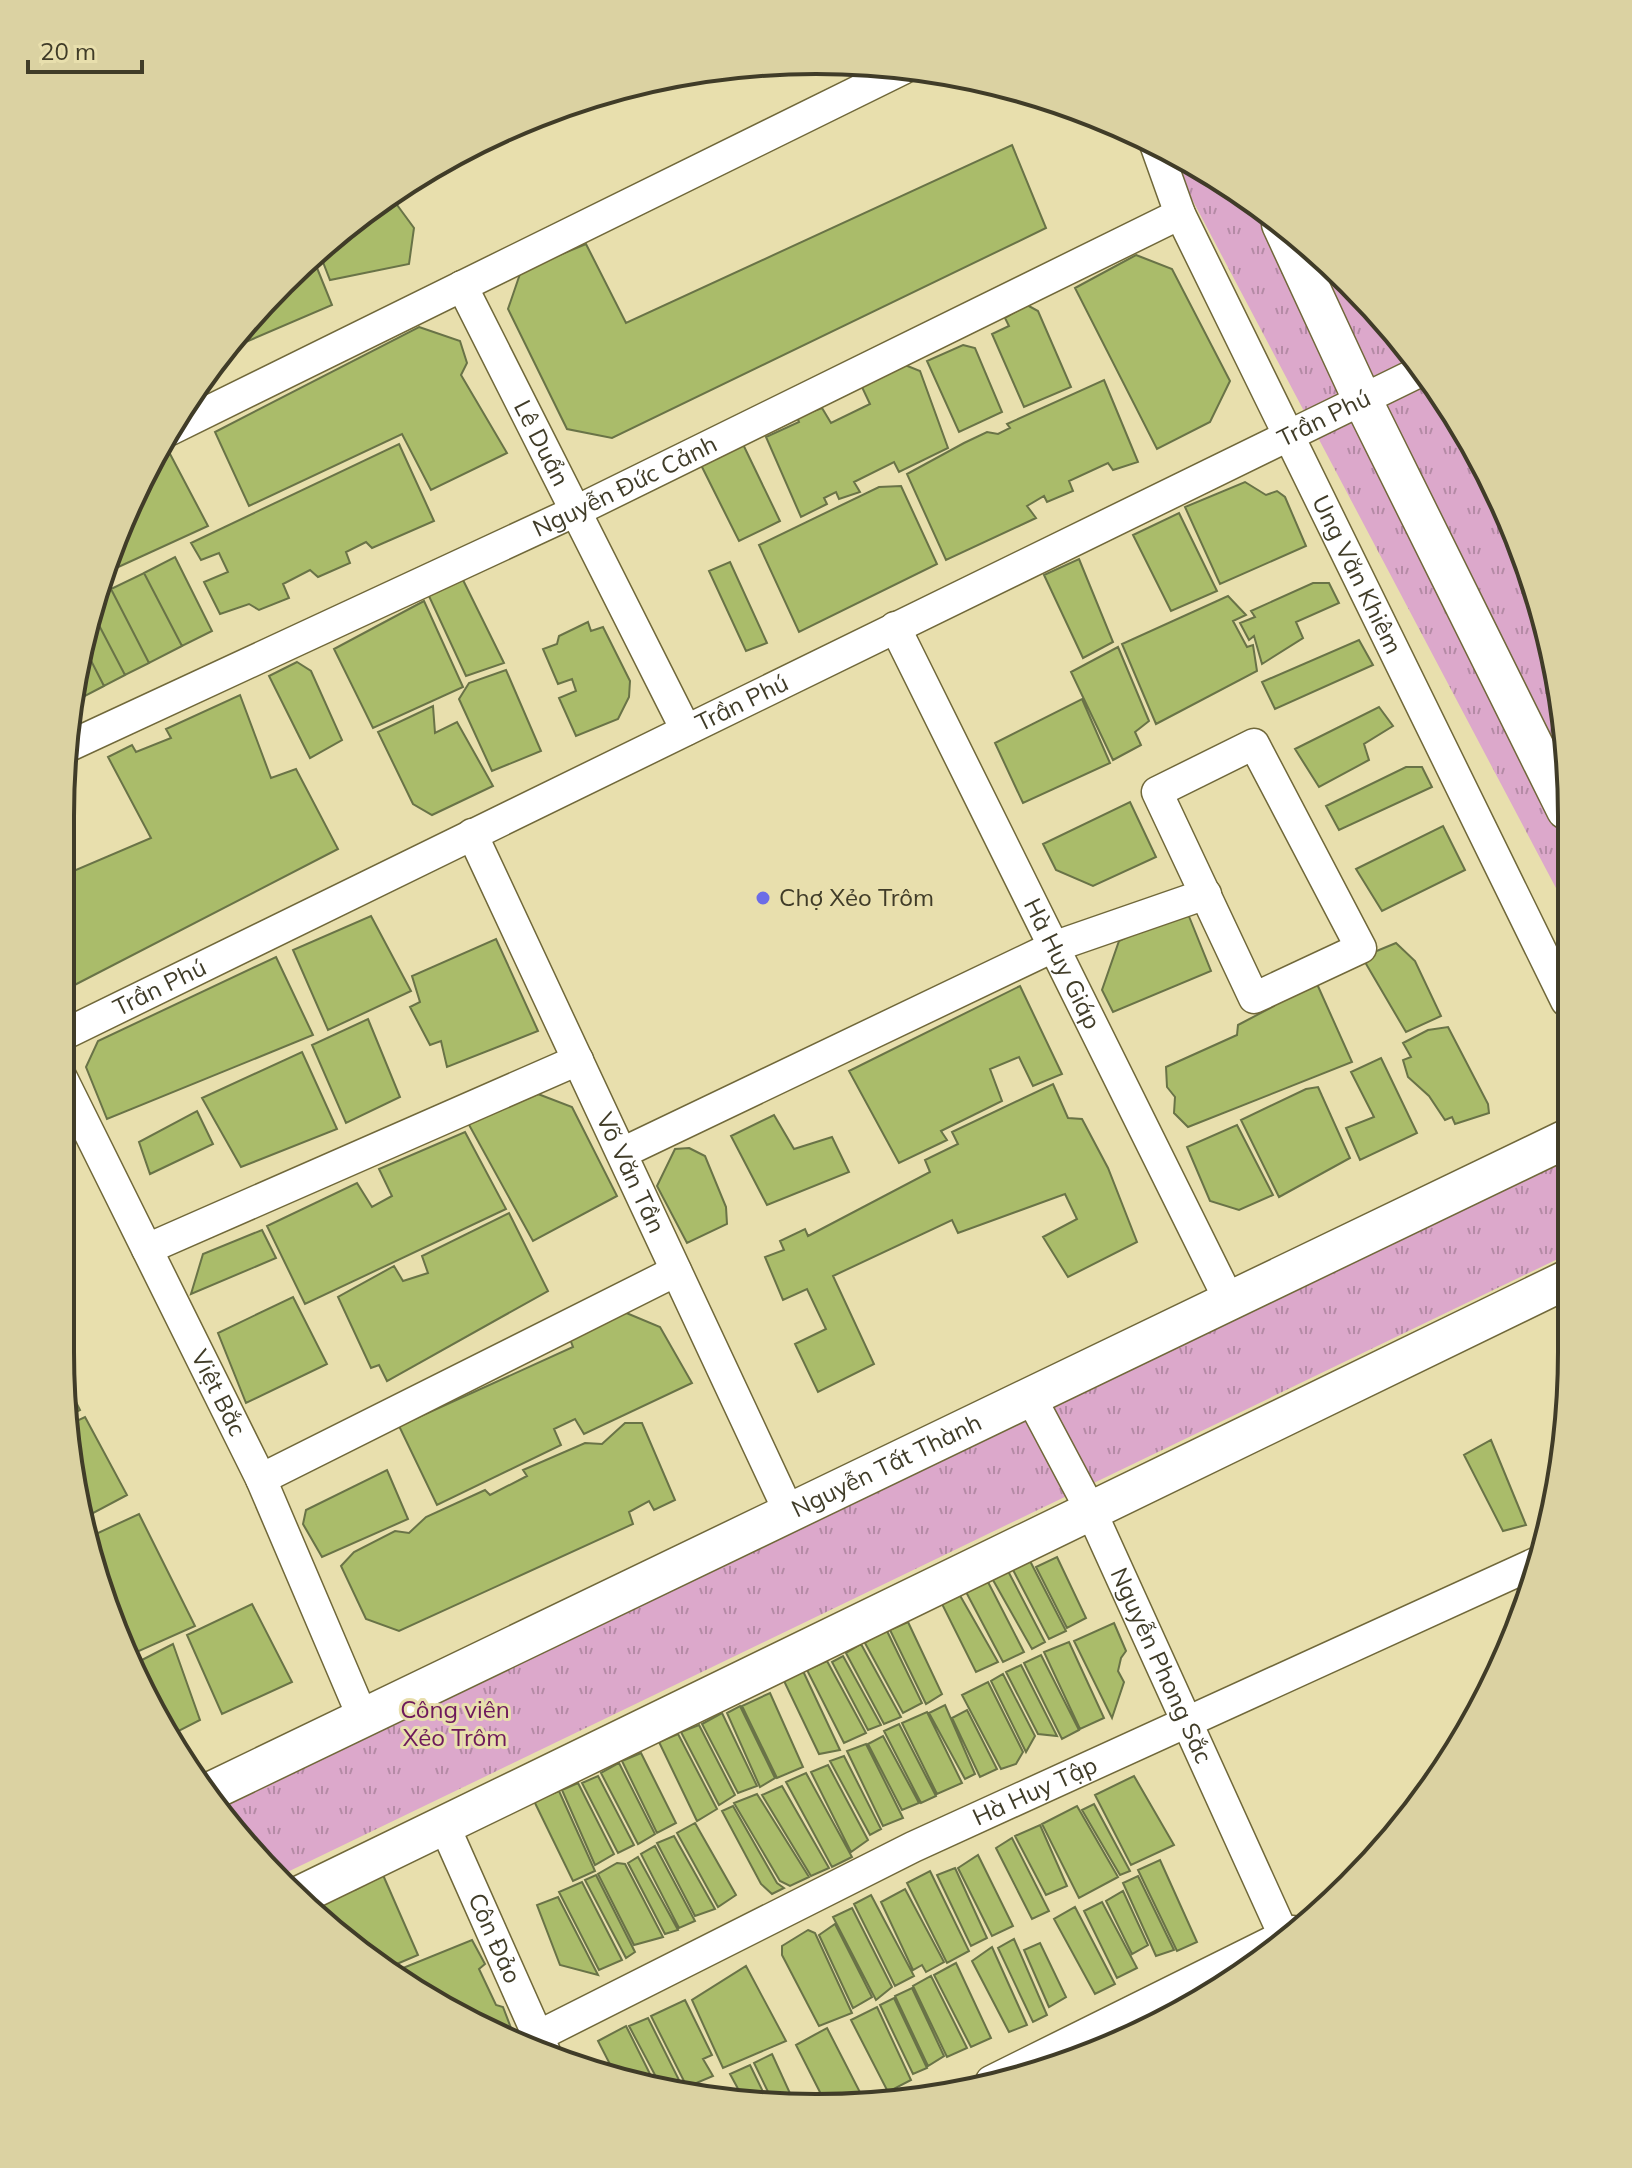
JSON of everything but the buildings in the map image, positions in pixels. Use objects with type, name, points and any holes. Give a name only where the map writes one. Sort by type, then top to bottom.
[{"type":"street","points":[[188,421],[885,78]]},
{"type":"street","name":"Ung Văn Khiêm","points":[[1161,159],[1180,214],[1558,985]]},
{"type":"street","name":"Nguyễn Đức Cảnh","points":[[78,742],[576,511],[1180,214]]},
{"type":"street","points":[[1292,247],[1362,399],[1557,792]]},
{"type":"street","name":"Lê Duẩn","points":[[462,286],[686,730]]},
{"type":"street","name":"Trần Phú","points":[[74,1030],[1413,375]]},
{"type":"street","name":"Hà Huy Giáp","points":[[895,627],[1229,1300]]},
{"type":"street","points":[[1254,744],[1361,948],[1254,998],[1206,894],[1157,792],[1254,744]]},
{"type":"street","name":"Võ Văn Tần","points":[[472,834],[789,1512]]},
{"type":"street","points":[[622,1153],[1053,947],[1206,894]]},
{"type":"street","points":[[147,1249],[578,1060]]},
{"type":"street","name":"Việt Bắc","points":[[74,1102],[261,1479],[363,1718]]},
{"type":"street","name":"Nguyễn Tất Thành","points":[[216,1789],[1558,1143]]},
{"type":"street","points":[[261,1479],[676,1271]]},
{"type":"street","points":[[307,1892],[1558,1284]]},
{"type":"street","name":"Nguyễn Phong Sắc","points":[[1030,1396],[1090,1509],[1185,1723],[1284,1928]]},
{"type":"street","name":"Hà Huy Tập","points":[[544,2043],[913,1847],[1526,1567]]},
{"type":"street","name":"Côn Đảo","points":[[444,1825],[541,2041]]},
{"type":"street","points":[[1027,2063],[1252,1952]]},
{"type":"green space","points":[[1175,167],[1268,227],[1341,291],[1405,364],[1459,445],[1502,532],[1519,577],[1544,671],[1556,767],[1558,892]]},
{"type":"green space","name":"Công viên Xẻo Trôm","points":[[1558,1124],[1558,1259],[287,1872],[227,1804],[207,1775]]},
{"type":"place","name":"Chợ Xẻo Trôm","points":[[763,898]]}]
